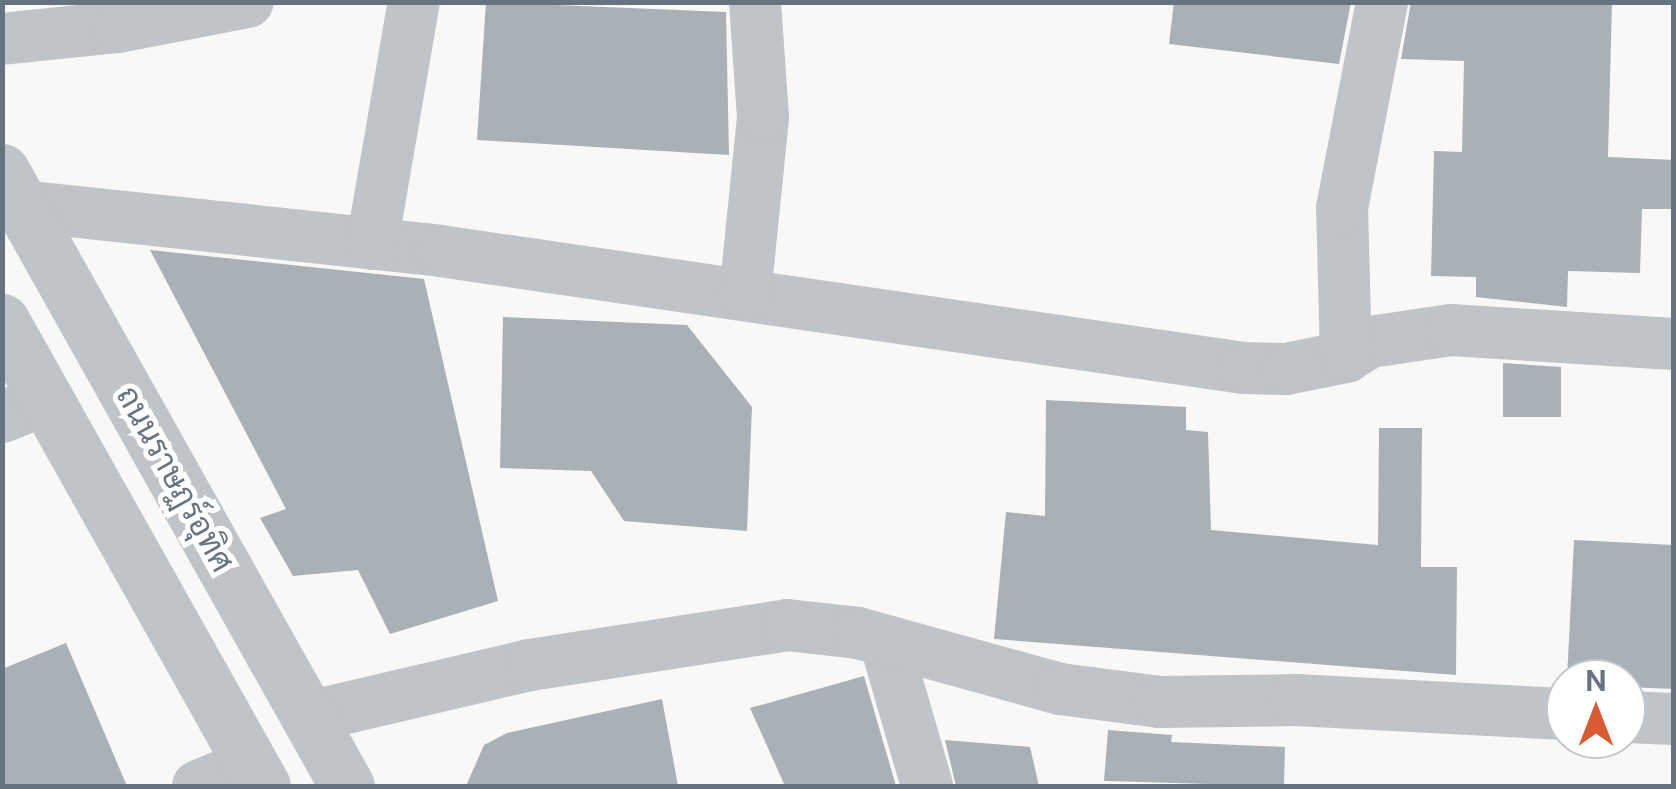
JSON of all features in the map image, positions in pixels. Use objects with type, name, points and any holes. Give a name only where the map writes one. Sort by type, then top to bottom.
[{"type":"street","points":[[2,39],[118,27],[248,2]]},
{"type":"street","points":[[372,244],[414,2]]},
{"type":"street","points":[[745,296],[763,117],[754,2]]},
{"type":"street","points":[[1346,357],[1342,208],[1382,2]]},
{"type":"street","points":[[12,188],[372,244],[1244,368],[1286,369],[1346,357],[1370,342],[1451,330],[1674,344]]},
{"type":"street","name":"ถนนราษฏร์อุทิศ","points":[[12,188],[347,786]]},
{"type":"street","points":[[2,320],[26,408],[257,775],[198,786]]},
{"type":"street","points":[[308,717],[530,665],[787,625],[885,641],[1060,689],[1160,702],[1296,700],[1546,713]]},
{"type":"street","points":[[885,641],[927,786]]},
{"type":"street","points":[[1646,718],[1674,719]]},
{"type":"building","points":[[486,2],[726,12],[729,155],[477,140]]},
{"type":"building","points":[[1174,2],[1351,2],[1339,64],[1169,44]]},
{"type":"building","points":[[1411,2],[1612,2],[1608,157],[1674,160],[1674,209],[1642,209],[1640,273],[1568,271],[1567,307],[1476,297],[1476,277],[1431,276],[1434,151],[1462,152],[1464,61],[1401,59]]},
{"type":"building","points":[[150,250],[424,279],[498,601],[390,634],[358,570],[293,576],[260,518],[286,509]]},
{"type":"building","points":[[503,317],[687,325],[752,407],[747,531],[624,521],[591,471],[500,468]]},
{"type":"building","points":[[1503,363],[1561,367],[1561,417],[1503,417]]},
{"type":"building","points":[[1046,400],[1186,407],[1186,430],[1208,432],[1211,530],[1378,545],[1379,428],[1422,428],[1421,567],[1457,567],[1456,675],[994,639],[1006,512],[1045,516]]},
{"type":"building","points":[[1574,540],[1674,545],[1674,689],[1646,688],[1646,659],[1568,659]]},
{"type":"building","points":[[66,643],[127,786],[2,786],[2,669]]},
{"type":"building","points":[[864,676],[896,786],[785,786],[750,708]]},
{"type":"building","points":[[662,699],[678,786],[466,786],[484,745],[507,733]]},
{"type":"building","points":[[1108,730],[1172,735],[1171,742],[1285,747],[1284,786],[1104,781]]},
{"type":"building","points":[[945,740],[1030,747],[1039,786],[956,786]]}]
